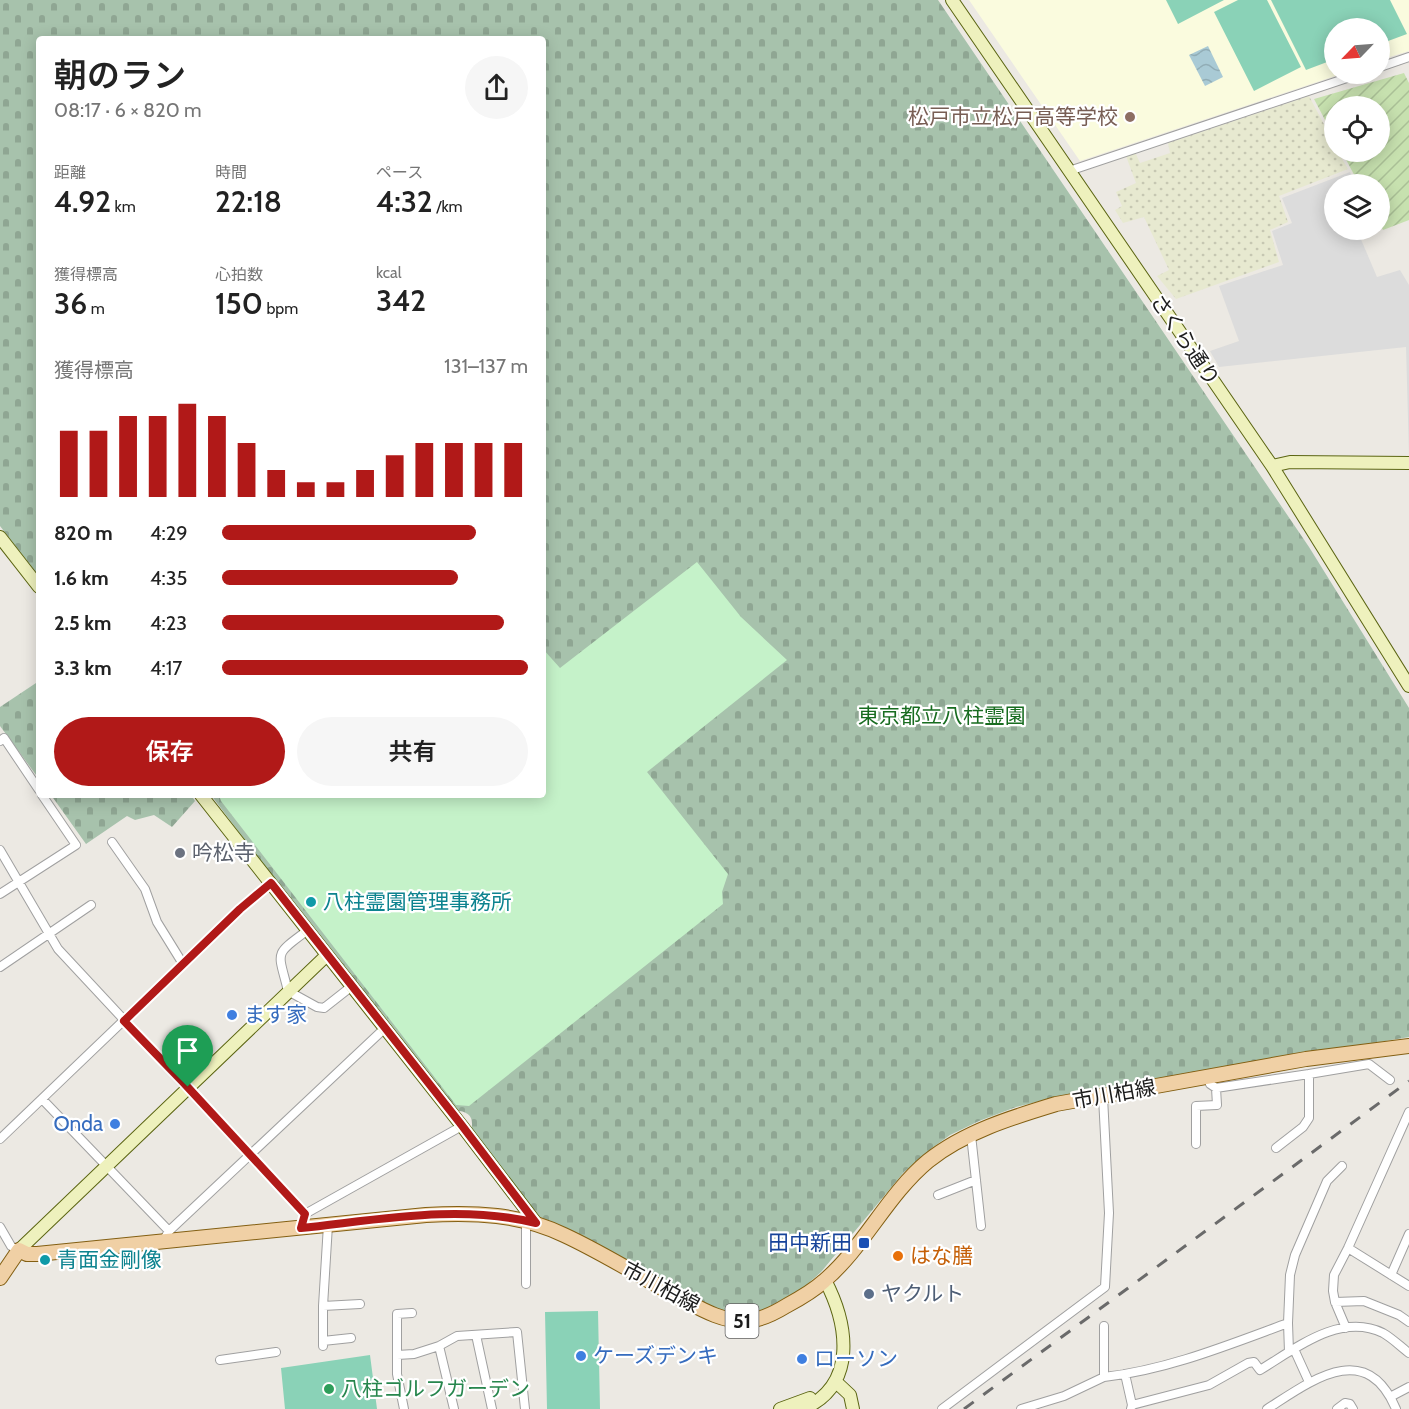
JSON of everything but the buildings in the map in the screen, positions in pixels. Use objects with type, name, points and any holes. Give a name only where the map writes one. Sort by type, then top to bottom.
[{"type":"main road","name":"市川柏線","points":[[19,1250],[27,1254],[37,1254],[166,1236],[301,1228],[450,1214],[501,1216],[531,1222],[563,1234],[722,1319],[744,1321],[762,1319],[798,1300],[825,1281],[903,1185],[929,1161],[953,1144],[971,1135],[1056,1104],[1212,1083],[1306,1059],[1409,1046]]},
{"type":"main road","points":[[0,1278],[19,1250]]},
{"type":"street","name":"さくら通り","points":[[952,0],[1272,466],[1409,686]]},
{"type":"street","points":[[1390,64],[1409,57]]},
{"type":"street","points":[[1069,171],[1329,84]]},
{"type":"street","points":[[1272,466],[1290,462],[1409,463]]},
{"type":"street","points":[[0,537],[36,583]]},
{"type":"street","points":[[0,741],[4,738],[36,786]]},
{"type":"street","points":[[0,894],[76,845],[44,798]]},
{"type":"street","points":[[203,798],[462,1126],[531,1222],[526,1284]]},
{"type":"street","points":[[112,842],[145,889],[157,922],[183,964]]},
{"type":"street","points":[[0,850],[58,949],[305,1214]]},
{"type":"street","points":[[0,1139],[240,909],[271,883]]},
{"type":"street","points":[[0,966],[91,905]]},
{"type":"street","points":[[308,930],[281,950],[279,957],[288,991],[317,1007],[324,1008],[352,986]]},
{"type":"street","points":[[0,1227],[3,1238],[19,1250],[327,955]]},
{"type":"street","points":[[43,1100],[107,1166],[166,1236],[385,1028]]},
{"type":"street","points":[[1196,1144],[1196,1106],[1217,1104],[1212,1083],[1309,1074],[1369,1064],[1389,1080]]},
{"type":"street","points":[[1276,1148],[1303,1127],[1309,1118],[1309,1074]]},
{"type":"street","points":[[942,1409],[1105,1287],[1109,1213],[1103,1097]]},
{"type":"street","points":[[1346,1328],[1335,1302],[1334,1275],[1405,1132],[1409,1112]]},
{"type":"street","points":[[301,1228],[305,1214],[462,1126]]},
{"type":"street","points":[[971,1135],[981,1226]]},
{"type":"street","points":[[1309,1382],[1292,1351],[1288,1323],[1290,1275],[1295,1255],[1326,1181],[1342,1166]]},
{"type":"street","points":[[938,1195],[976,1180]]},
{"type":"street","points":[[328,1225],[323,1343],[351,1338]]},
{"type":"street","points":[[1390,1275],[1409,1234]]},
{"type":"street","points":[[1348,1248],[1409,1286]]},
{"type":"street","points":[[803,1409],[822,1398],[835,1380],[843,1361],[845,1345],[842,1325],[836,1304],[825,1281]]},
{"type":"street","points":[[1335,1302],[1364,1301],[1399,1315],[1409,1322]]},
{"type":"street","points":[[323,1306],[360,1304]]},
{"type":"street","points":[[404,1409],[397,1374],[397,1314],[412,1313]]},
{"type":"street","points":[[1021,1409],[1064,1396],[1104,1377],[1173,1363],[1288,1323]]},
{"type":"street","points":[[1104,1326],[1104,1377]]},
{"type":"street","points":[[1125,1374],[1131,1407],[1209,1385],[1248,1363],[1254,1362],[1260,1370],[1327,1331],[1346,1328],[1370,1329],[1384,1334],[1409,1353]]},
{"type":"street","points":[[397,1355],[414,1354],[439,1346],[457,1335],[517,1332],[525,1409]]},
{"type":"street","points":[[476,1335],[492,1409]]},
{"type":"street","points":[[439,1346],[454,1409]]},
{"type":"street","points":[[220,1360],[276,1352]]},
{"type":"street","points":[[1267,1409],[1324,1374],[1361,1371],[1378,1380],[1396,1409]]},
{"type":"street","points":[[780,1409],[811,1398],[835,1380]]},
{"type":"street","points":[[835,1380],[849,1395],[853,1409]]},
{"type":"street","points":[[1390,1396],[1409,1388]]},
{"type":"street","points":[[1337,1409],[1345,1403],[1350,1404],[1353,1409]]},
{"type":"shaded area","name":"松戸市立松戸高等学校","points":[[969,0],[1409,0],[1409,51],[1390,57],[1390,18],[1324,18],[1324,80],[1080,161]]},
{"type":"shaded area","points":[[1309,96],[1324,124],[1324,162],[1344,162],[1348,169],[1335,174],[1324,174],[1324,178],[1279,196],[1288,222],[1270,230],[1279,262],[1176,299],[1157,276],[1169,270],[1144,217],[1123,223],[1115,210],[1122,206],[1116,192],[1136,183],[1126,156],[1135,152],[1140,163],[1170,153],[1168,143]]},
{"type":"shaded area","points":[[1324,182],[1324,240],[1361,240],[1377,277],[1400,270],[1409,285],[1409,455],[1406,347],[1219,367],[1210,351],[1239,341],[1219,286],[1283,265],[1272,231],[1292,223],[1282,198]]},
{"type":"green space","name":"東京都立八柱霊園","points":[[0,0],[938,0],[1309,547],[1409,708],[1409,1037],[1053,1098],[1016,1107],[979,1121],[950,1135],[904,1172],[821,1272],[802,1289],[765,1309],[744,1314],[726,1312],[710,1306],[603,1247],[540,1217],[471,1133],[470,1116],[454,1110],[316,935],[213,798],[546,798],[546,36],[36,36],[36,572],[0,526]]},
{"type":"green space","points":[[1166,0],[1224,0],[1178,24]]},
{"type":"green space","points":[[1238,0],[1267,0],[1301,67],[1254,91],[1214,12]]},
{"type":"green space","points":[[1271,0],[1390,0],[1407,34],[1390,40],[1390,18],[1324,18],[1324,63],[1306,70]]},
{"type":"green space","points":[[1404,73],[1409,83],[1409,220],[1390,227],[1390,174],[1354,174],[1347,162],[1390,162],[1390,96],[1324,96],[1366,84],[1390,84],[1390,77]]},
{"type":"green space","points":[[1324,96],[1324,118],[1314,99]]},
{"type":"green space","points":[[697,562],[741,617],[787,660],[647,772],[728,874],[722,892],[723,904],[469,1106],[456,1105],[220,798],[546,798],[546,652],[560,668]]},
{"type":"green space","points":[[36,683],[36,775],[0,726],[0,707]]},
{"type":"green space","points":[[53,798],[193,798],[195,801],[172,827],[154,815],[135,820],[127,816],[86,844]]},
{"type":"green space","points":[[598,1311],[600,1409],[547,1409],[545,1312]]},
{"type":"green space","name":"八柱ゴルフガーデン","points":[[370,1355],[377,1409],[285,1409],[281,1368]]},
{"type":"water","points":[[1208,46],[1223,77],[1205,86],[1189,55]]},
{"type":"railway","points":[[964,1409],[1409,1081]]},
{"type":"place","name":"松戸市立松戸高等学校","points":[[1130,117]]},
{"type":"place","name":"吟松寺","points":[[180,853]]},
{"type":"place","name":"八柱霊園管理事務所","points":[[311,902]]},
{"type":"place","name":"ます家","points":[[232,1015]]},
{"type":"place","name":"Onda","points":[[115,1124]]},
{"type":"place","name":"田中新田","points":[[864,1243]]},
{"type":"place","name":"はな膳","points":[[898,1256]]},
{"type":"place","name":"青面金剛像","points":[[45,1260]]},
{"type":"place","name":"ヤクルト","points":[[869,1294]]},
{"type":"place","name":"ケーズデンキ","points":[[581,1356]]},
{"type":"place","name":"ローソン","points":[[802,1359]]},
{"type":"place","name":"八柱ゴルフガーデン","points":[[329,1389]]},
{"type":"route","points":[[271,883],[536,1223],[501,1216],[450,1214],[301,1228],[305,1214],[188,1087],[124,1021],[240,909],[271,883]]}]
